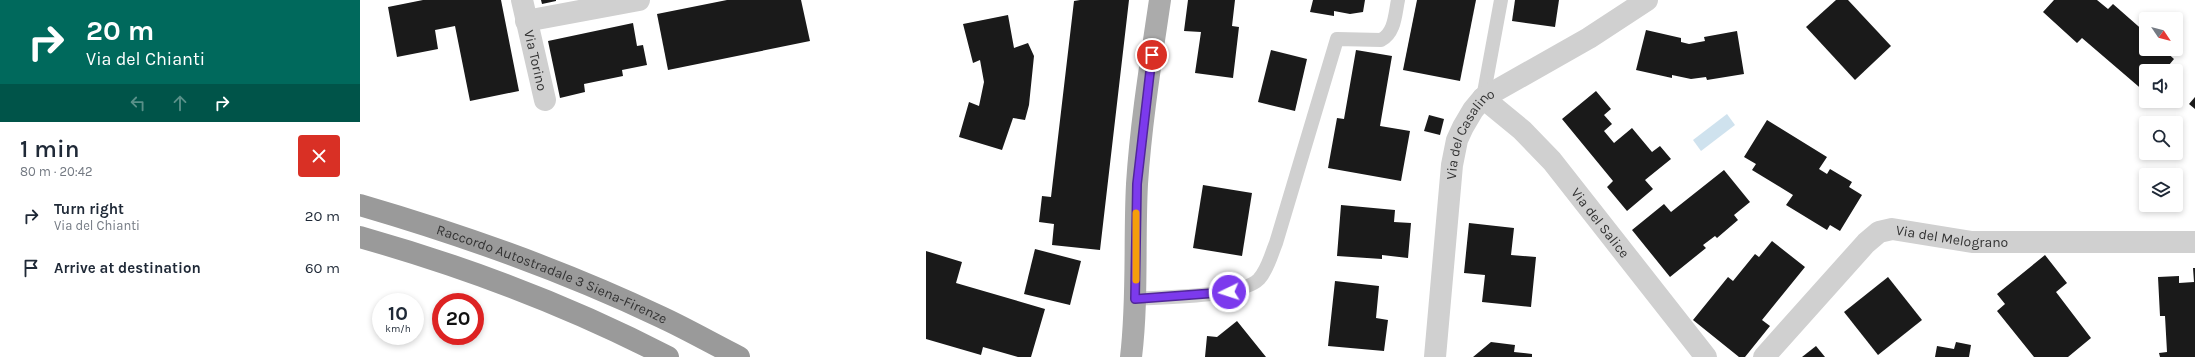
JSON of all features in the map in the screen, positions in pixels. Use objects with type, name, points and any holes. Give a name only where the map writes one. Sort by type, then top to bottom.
[{"type":"highway","name":"Raccordo Autostradale 3 Siena-Firenze","points":[[360,205],[479,242],[527,260],[661,317],[739,357]]},
{"type":"highway","name":"Raccordo Autostradale 3 Siena-Firenze","points":[[360,237],[468,270],[579,315],[668,357]]},
{"type":"main road","points":[[1131,357],[1135,299],[1137,184],[1148,83],[1160,0]]},
{"type":"street","name":"Via Torino","points":[[545,100],[524,10],[639,0]]},
{"type":"street","name":"Via del Casalino","points":[[1435,357],[1454,157],[1457,140],[1465,123],[1483,98],[1594,35],[1646,0]]},
{"type":"street","name":"Via del Salice","points":[[1483,98],[1522,130],[1552,161],[1706,357]]},
{"type":"street","name":"Via del Melograno","points":[[1764,357],[1866,243],[1884,230],[1899,230],[1972,242],[2195,242]]},
{"type":"lane","points":[[1135,299],[1229,292],[1248,286],[1259,279],[1266,268],[1276,243],[1336,39],[1381,40],[1386,37],[1391,30],[1398,0]]},
{"type":"lane","points":[[1483,98],[1501,0]]},
{"type":"water","points":[[1727,114],[1735,125],[1701,151],[1693,140]]},
{"type":"building","points":[[423,0],[501,0],[519,91],[470,101],[455,26],[435,30],[438,49],[397,57],[388,7]]},
{"type":"building","points":[[541,0],[556,0],[556,1],[542,4]]},
{"type":"building","points":[[727,0],[801,0],[810,41],[668,70],[657,14]]},
{"type":"building","points":[[1129,0],[1100,250],[1052,245],[1054,224],[1039,222],[1042,196],[1051,197],[1074,1]]},
{"type":"building","points":[[1188,0],[1235,0],[1232,26],[1239,27],[1233,78],[1195,73],[1201,32],[1184,31]]},
{"type":"building","points":[[1313,0],[1365,0],[1363,12],[1350,14],[1334,11],[1334,16],[1310,12]]},
{"type":"building","points":[[1417,0],[1476,0],[1460,81],[1403,70]]},
{"type":"building","points":[[1515,0],[1559,0],[1555,27],[1512,21]]},
{"type":"building","points":[[1836,0],[1848,0],[1891,46],[1855,80],[1806,27]]},
{"type":"building","points":[[2054,0],[2097,0],[2108,9],[2113,4],[2139,27],[2139,56],[2171,56],[2174,59],[2170,64],[2139,64],[2139,87],[2082,38],[2077,43],[2043,12]]},
{"type":"building","points":[[1008,15],[1014,48],[1028,43],[1034,56],[1029,105],[1025,120],[1013,118],[1002,150],[959,137],[969,102],[979,106],[984,82],[980,60],[973,63],[963,24]]},
{"type":"building","points":[[633,23],[637,46],[643,45],[647,65],[622,70],[623,76],[584,84],[585,92],[560,98],[548,41]]},
{"type":"building","points":[[1646,30],[1681,38],[1681,42],[1689,44],[1705,41],[1704,37],[1737,31],[1744,74],[1707,80],[1706,77],[1691,79],[1672,75],[1672,78],[1636,70]]},
{"type":"building","points":[[1271,50],[1307,59],[1295,111],[1258,102]]},
{"type":"building","points":[[1356,50],[1392,56],[1380,126],[1410,131],[1401,181],[1328,168],[1337,118],[1344,119]]},
{"type":"building","points":[[1596,91],[1611,109],[1604,115],[1612,124],[1604,131],[1614,143],[1632,128],[1652,152],[1660,146],[1671,159],[1645,180],[1653,189],[1627,211],[1607,187],[1613,181],[1562,119]]},
{"type":"building","points":[[2195,97],[2195,109],[2189,104]]},
{"type":"building","points":[[1429,115],[1444,119],[1440,135],[1424,131]]},
{"type":"building","points":[[1767,120],[1827,157],[1819,169],[1827,174],[1830,169],[1852,182],[1849,187],[1862,195],[1840,231],[1830,225],[1827,230],[1786,205],[1793,195],[1752,170],[1756,164],[1744,157]]},
{"type":"building","points":[[1724,170],[1750,202],[1734,215],[1738,220],[1717,238],[1715,236],[1703,245],[1706,248],[1670,277],[1632,230],[1664,204],[1671,212]]},
{"type":"building","points":[[1203,185],[1252,193],[1242,256],[1193,248]]},
{"type":"building","points":[[1341,205],[1395,210],[1394,222],[1411,223],[1408,258],[1382,255],[1382,259],[1337,256]]},
{"type":"building","points":[[1469,223],[1514,228],[1511,255],[1536,257],[1531,307],[1482,302],[1485,275],[1464,273]]},
{"type":"building","points":[[1772,241],[1805,267],[1762,320],[1770,326],[1745,357],[1739,357],[1693,320],[1728,277],[1733,281],[1755,254],[1759,257]]},
{"type":"building","points":[[1035,249],[1081,261],[1070,305],[1024,294]]},
{"type":"building","points":[[926,251],[962,262],[956,283],[1045,309],[1031,357],[1018,357],[983,347],[981,355],[926,339]]},
{"type":"building","points":[[2045,255],[2067,283],[2056,292],[2091,338],[2068,357],[2034,357],[1997,311],[2005,304],[1997,294]]},
{"type":"building","points":[[2193,268],[2195,268],[2195,357],[2160,357],[2159,353],[2167,352],[2165,316],[2160,316],[2158,277],[2179,276],[2179,283],[2194,282]]},
{"type":"building","points":[[1888,277],[1922,320],[1878,355],[1844,312]]},
{"type":"building","points":[[1335,281],[1379,286],[1376,318],[1388,320],[1384,351],[1328,346]]},
{"type":"building","points":[[1237,321],[1266,357],[1205,357],[1207,336],[1217,337]]},
{"type":"building","points":[[1491,342],[1515,345],[1514,352],[1532,354],[1532,357],[1473,357]]},
{"type":"building","points":[[1956,342],[1971,345],[1969,357],[1935,357],[1937,346],[1954,349]]},
{"type":"building","points":[[1816,346],[1825,357],[1802,357]]},
{"type":"slow traffic","points":[[1136,213],[1136,280]]},
{"type":"route","points":[[1152,55],[1137,184],[1135,299],[1229,292]]}]
